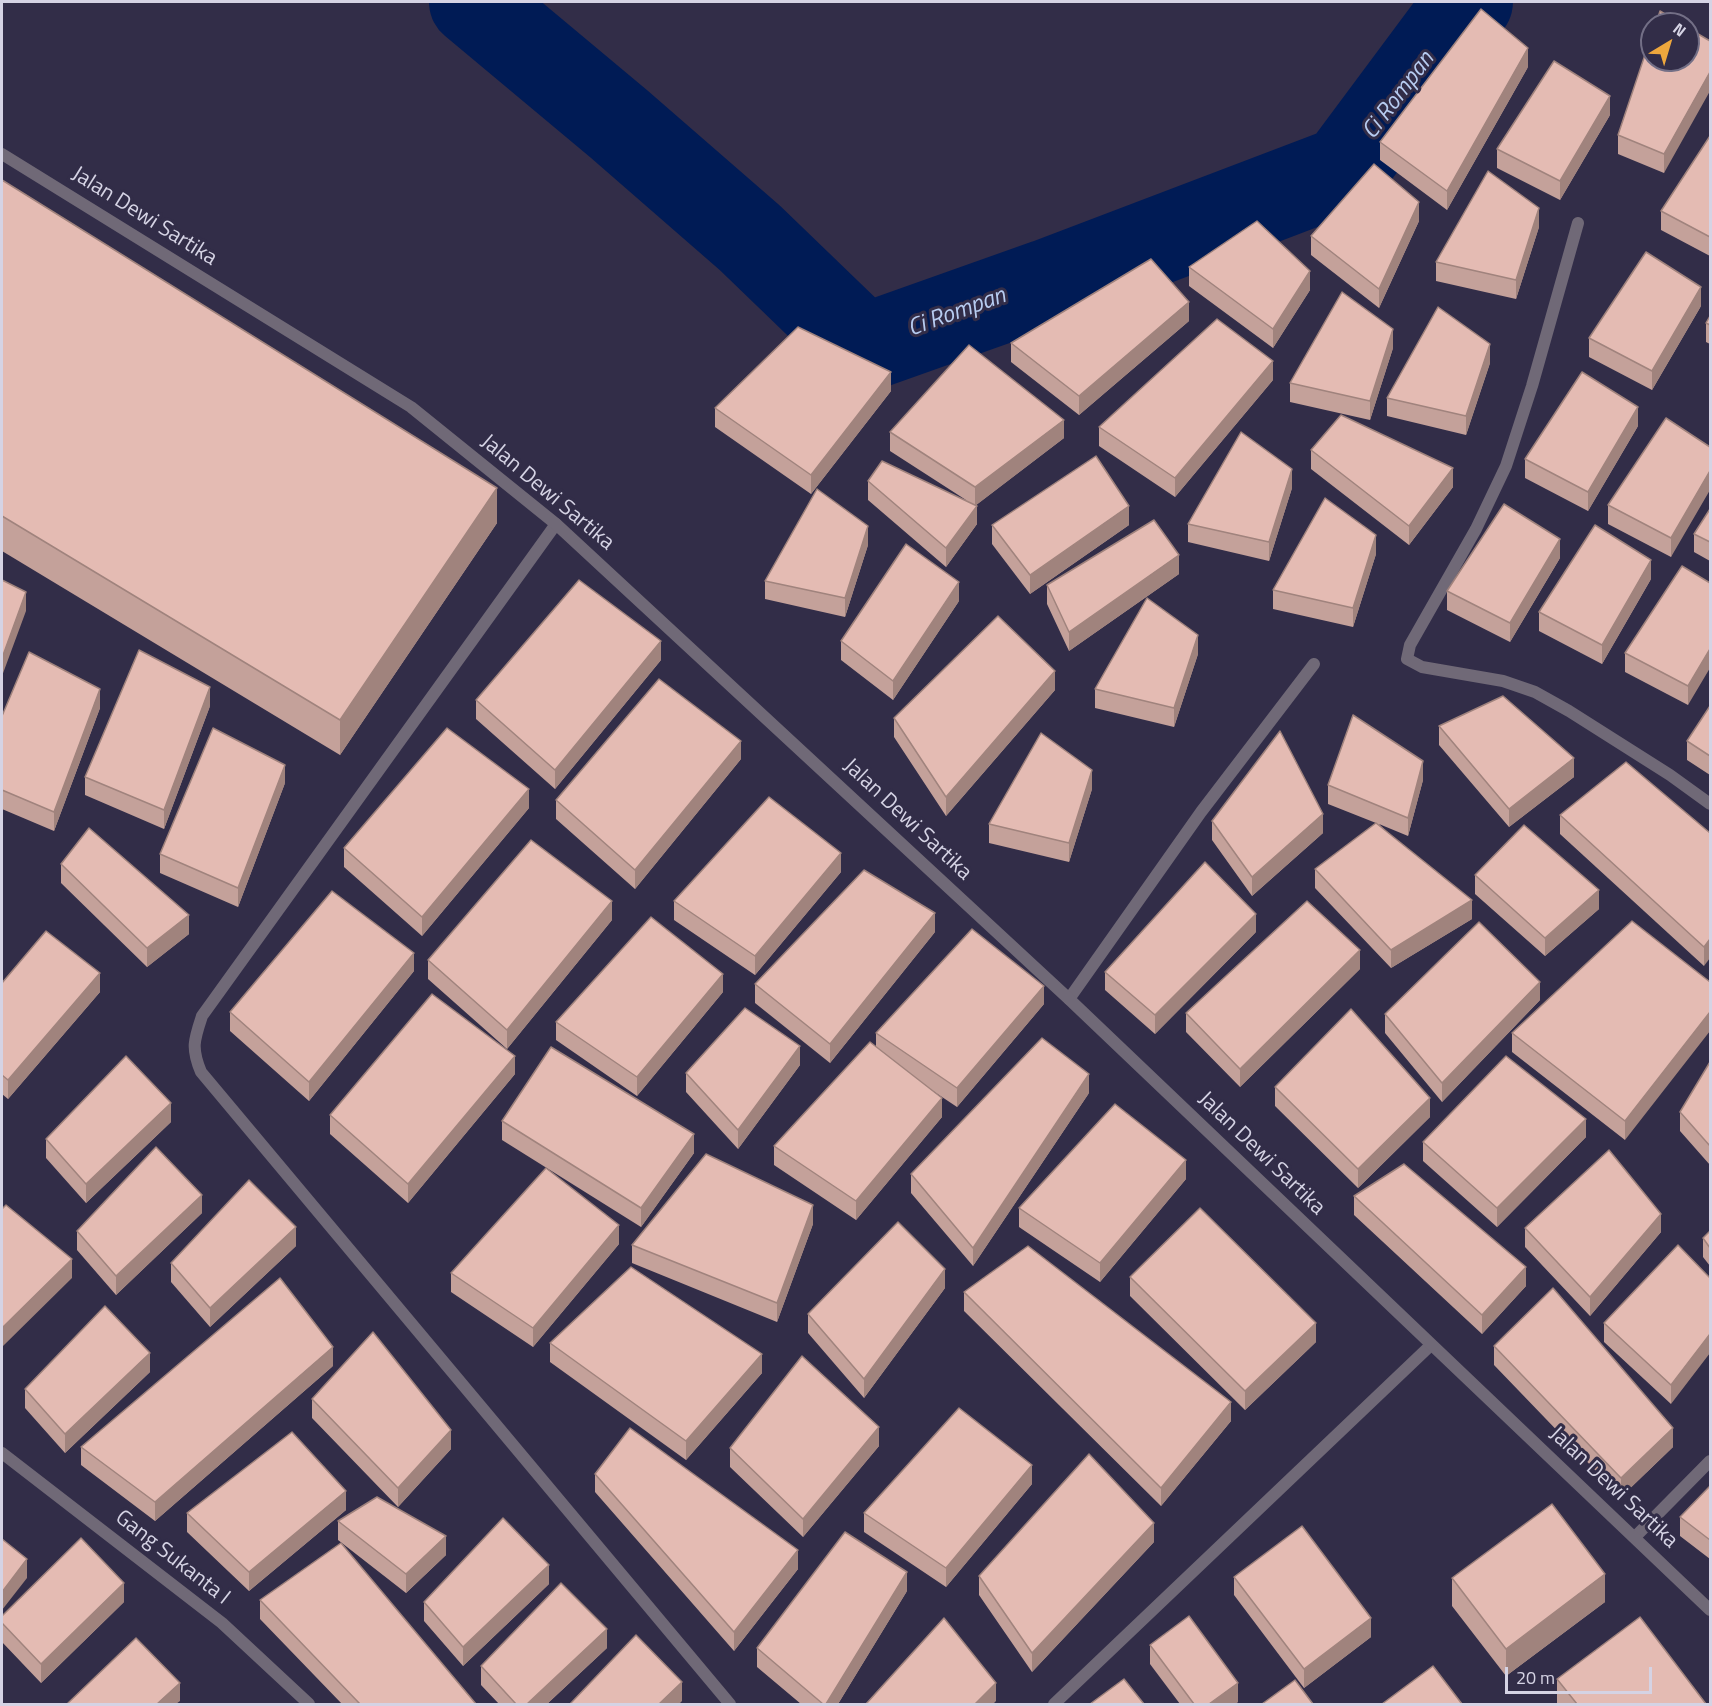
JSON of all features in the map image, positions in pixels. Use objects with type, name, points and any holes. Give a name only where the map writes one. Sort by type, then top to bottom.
[{"type":"street","name":"Jalan Dewi Sartika","points":[[2,154],[411,407],[556,524],[1069,999],[1710,1610]]},
{"type":"street","points":[[1578,223],[1532,386],[1506,466],[1476,529],[1410,645],[1407,659],[1422,667],[1503,681],[1535,692],[1670,774],[1710,804]]},
{"type":"street","points":[[556,524],[202,1016],[195,1039],[194,1056],[201,1072],[730,1704]]},
{"type":"street","points":[[1069,999],[1201,812],[1314,664]]},
{"type":"street","points":[[1054,1704],[1431,1345]]},
{"type":"street","name":"Gang Sukanta I","points":[[2,1454],[222,1623],[309,1704]]},
{"type":"street","points":[[1635,1537],[1710,1461]]},
{"type":"building","points":[[1481,9],[1528,48],[1447,191],[1380,142]]},
{"type":"building","points":[[1700,35],[1710,41],[1710,72],[1664,154],[1618,135],[1640,70],[1640,72],[1700,72]]},
{"type":"building","points":[[1554,61],[1610,96],[1560,181],[1497,149]]},
{"type":"building","points":[[1710,136],[1710,237],[1661,211]]},
{"type":"building","points":[[1374,164],[1419,202],[1379,289],[1311,236]]},
{"type":"building","points":[[1488,171],[1539,208],[1516,280],[1436,262]]},
{"type":"building","points":[[2,180],[497,488],[340,720],[2,516]]},
{"type":"building","points":[[1257,221],[1310,271],[1273,329],[1189,267]]},
{"type":"building","points":[[1646,252],[1701,287],[1652,371],[1589,338]]},
{"type":"building","points":[[1151,259],[1189,302],[1079,396],[1011,343]]},
{"type":"building","points":[[1342,292],[1393,329],[1370,401],[1290,383]]},
{"type":"building","points":[[1438,307],[1490,344],[1466,416],[1387,398]]},
{"type":"building","points":[[1217,319],[1273,361],[1175,478],[1099,427]]},
{"type":"building","points":[[798,327],[891,372],[811,475],[715,408]]},
{"type":"building","points":[[969,345],[1064,420],[975,487],[890,432]]},
{"type":"building","points":[[1582,372],[1638,407],[1588,492],[1525,459]]},
{"type":"building","points":[[1341,415],[1453,468],[1409,526],[1311,450]]},
{"type":"building","points":[[1666,418],[1710,447],[1710,471],[1671,538],[1608,505]]},
{"type":"building","points":[[1241,432],[1292,469],[1269,542],[1188,524]]},
{"type":"building","points":[[1096,456],[1129,506],[1030,575],[992,525]]},
{"type":"building","points":[[882,461],[977,506],[946,548],[868,481]]},
{"type":"building","points":[[817,489],[868,526],[845,598],[765,581]]},
{"type":"building","points":[[1325,498],[1376,535],[1353,608],[1273,590]]},
{"type":"building","points":[[1504,504],[1560,539],[1510,623],[1447,591]]},
{"type":"building","points":[[1710,509],[1710,542],[1694,534]]},
{"type":"building","points":[[1154,520],[1179,555],[1069,632],[1047,585]]},
{"type":"building","points":[[1595,525],[1651,560],[1602,645],[1539,612]]},
{"type":"building","points":[[906,544],[959,582],[893,681],[841,641]]},
{"type":"building","points":[[1682,566],[1710,583],[1710,649],[1688,686],[1625,653]]},
{"type":"building","points":[[2,580],[26,592],[2,658]]},
{"type":"building","points":[[579,580],[661,641],[555,770],[476,700]]},
{"type":"building","points":[[1147,598],[1198,635],[1174,708],[1095,689]]},
{"type":"building","points":[[998,616],[1055,671],[946,797],[894,718]]},
{"type":"building","points":[[139,650],[210,687],[164,810],[85,777]]},
{"type":"building","points":[[29,652],[100,689],[54,812],[2,790],[2,716]]},
{"type":"building","points":[[659,679],[741,741],[635,870],[556,800]]},
{"type":"building","points":[[1503,696],[1574,758],[1509,809],[1439,726]]},
{"type":"building","points":[[1710,706],[1710,756],[1687,741]]},
{"type":"building","points":[[1353,715],[1423,761],[1408,818],[1328,785]]},
{"type":"building","points":[[213,728],[285,765],[238,888],[160,854]]},
{"type":"building","points":[[447,728],[529,789],[422,917],[344,848]]},
{"type":"building","points":[[1280,731],[1323,814],[1252,877],[1212,821]]},
{"type":"building","points":[[1041,733],[1092,770],[1069,843],[989,824]]},
{"type":"building","points":[[1626,762],[1710,833],[1710,939],[1704,947],[1560,815]]},
{"type":"building","points":[[769,797],[841,853],[755,956],[674,901]]},
{"type":"building","points":[[1376,823],[1472,900],[1391,950],[1315,869]]},
{"type":"building","points":[[1524,825],[1599,890],[1545,938],[1475,875]]},
{"type":"building","points":[[89,828],[189,915],[147,948],[61,864]]},
{"type":"building","points":[[531,840],[612,901],[507,1030],[428,960]]},
{"type":"building","points":[[1205,862],[1256,914],[1155,1015],[1105,972]]},
{"type":"building","points":[[864,870],[935,913],[830,1044],[755,984]]},
{"type":"building","points":[[332,891],[414,953],[309,1082],[230,1012]]},
{"type":"building","points":[[1307,901],[1360,950],[1240,1069],[1186,1013]]},
{"type":"building","points":[[651,917],[723,974],[637,1077],[556,1022]]},
{"type":"building","points":[[1632,921],[1710,982],[1710,1012],[1625,1121],[1512,1033]]},
{"type":"building","points":[[1479,922],[1540,982],[1442,1083],[1385,1014]]},
{"type":"building","points":[[972,929],[1044,986],[957,1088],[876,1033]]},
{"type":"building","points":[[46,931],[100,973],[8,1080],[2,1075],[2,983]]},
{"type":"building","points":[[432,994],[515,1056],[408,1184],[330,1115]]},
{"type":"building","points":[[745,1008],[800,1046],[738,1130],[686,1073]]},
{"type":"building","points":[[1351,1009],[1430,1098],[1358,1169],[1275,1087]]},
{"type":"building","points":[[1042,1038],[1089,1074],[973,1248],[911,1174]]},
{"type":"building","points":[[870,1042],[942,1098],[856,1201],[774,1146]]},
{"type":"building","points":[[551,1047],[694,1134],[641,1208],[502,1121]]},
{"type":"building","points":[[126,1056],[171,1103],[86,1184],[46,1139]]},
{"type":"building","points":[[1506,1056],[1586,1119],[1497,1208],[1423,1142]]},
{"type":"building","points":[[1710,1062],[1710,1146],[1680,1112]]},
{"type":"building","points":[[1115,1104],[1186,1160],[1100,1263],[1019,1208]]},
{"type":"building","points":[[156,1147],[202,1195],[116,1276],[77,1231]]},
{"type":"building","points":[[1609,1150],[1661,1214],[1590,1297],[1525,1228]]},
{"type":"building","points":[[706,1154],[813,1205],[777,1303],[632,1245]]},
{"type":"building","points":[[1404,1164],[1526,1267],[1482,1315],[1354,1196]]},
{"type":"building","points":[[546,1168],[619,1225],[533,1328],[451,1273]]},
{"type":"building","points":[[249,1180],[296,1227],[210,1308],[171,1263]]},
{"type":"building","points":[[6,1205],[72,1259],[2,1328],[2,1209]]},
{"type":"building","points":[[1200,1208],[1316,1323],[1245,1391],[1130,1277]]},
{"type":"building","points":[[898,1222],[945,1269],[864,1379],[808,1314]]},
{"type":"building","points":[[1710,1231],[1710,1248],[1703,1238]]},
{"type":"building","points":[[1678,1245],[1710,1278],[1710,1334],[1671,1385],[1604,1323]]},
{"type":"building","points":[[1028,1246],[1231,1402],[1161,1488],[964,1292]]},
{"type":"building","points":[[631,1267],[762,1354],[686,1441],[550,1343]]},
{"type":"building","points":[[280,1278],[333,1347],[155,1502],[81,1447]]},
{"type":"building","points":[[1553,1288],[1673,1428],[1621,1478],[1494,1346]]},
{"type":"building","points":[[105,1306],[150,1353],[65,1434],[25,1389]]},
{"type":"building","points":[[373,1332],[451,1430],[398,1488],[312,1399]]},
{"type":"building","points":[[802,1356],[879,1427],[803,1519],[730,1448]]},
{"type":"building","points":[[959,1408],[1032,1465],[946,1568],[864,1513]]},
{"type":"building","points":[[630,1428],[798,1550],[734,1632],[595,1474]]},
{"type":"building","points":[[292,1432],[346,1491],[249,1572],[187,1513]]},
{"type":"building","points":[[1089,1454],[1154,1523],[1032,1653],[979,1576]]},
{"type":"building","points":[[1710,1486],[1710,1540],[1680,1517]]},
{"type":"building","points":[[377,1497],[446,1536],[406,1574],[338,1521]]},
{"type":"building","points":[[1552,1504],[1605,1574],[1506,1649],[1452,1578]]},
{"type":"building","points":[[503,1518],[549,1565],[463,1647],[424,1602]]},
{"type":"building","points":[[1302,1526],[1371,1618],[1304,1669],[1234,1577]]},
{"type":"building","points":[[845,1532],[907,1572],[826,1704],[823,1704],[757,1648]]},
{"type":"building","points":[[81,1538],[124,1583],[41,1664],[2,1623],[2,1616]]},
{"type":"building","points":[[2,1539],[27,1559],[2,1592]]},
{"type":"building","points":[[341,1543],[476,1704],[360,1704],[260,1600]]},
{"type":"building","points":[[561,1583],[607,1629],[527,1704],[516,1704],[481,1666]]},
{"type":"building","points":[[1189,1616],[1238,1683],[1209,1704],[1194,1704],[1150,1645]]},
{"type":"building","points":[[1640,1617],[1706,1704],[1577,1704],[1557,1679]]},
{"type":"building","points":[[944,1618],[996,1683],[975,1704],[866,1704]]},
{"type":"building","points":[[636,1635],[682,1682],[659,1704],[570,1704]]},
{"type":"building","points":[[136,1638],[180,1683],[157,1704],[67,1704]]},
{"type":"building","points":[[1433,1666],[1462,1704],[1382,1704]]},
{"type":"building","points":[[1124,1679],[1144,1704],[1090,1704]]},
{"type":"building","points":[[1295,1680],[1313,1704],[1262,1704]]},
{"type":"waterway","name":"Ci Rompan","points":[[473,2],[619,124],[750,238],[864,348],[1047,283],[1344,170],[1469,2]]}]
